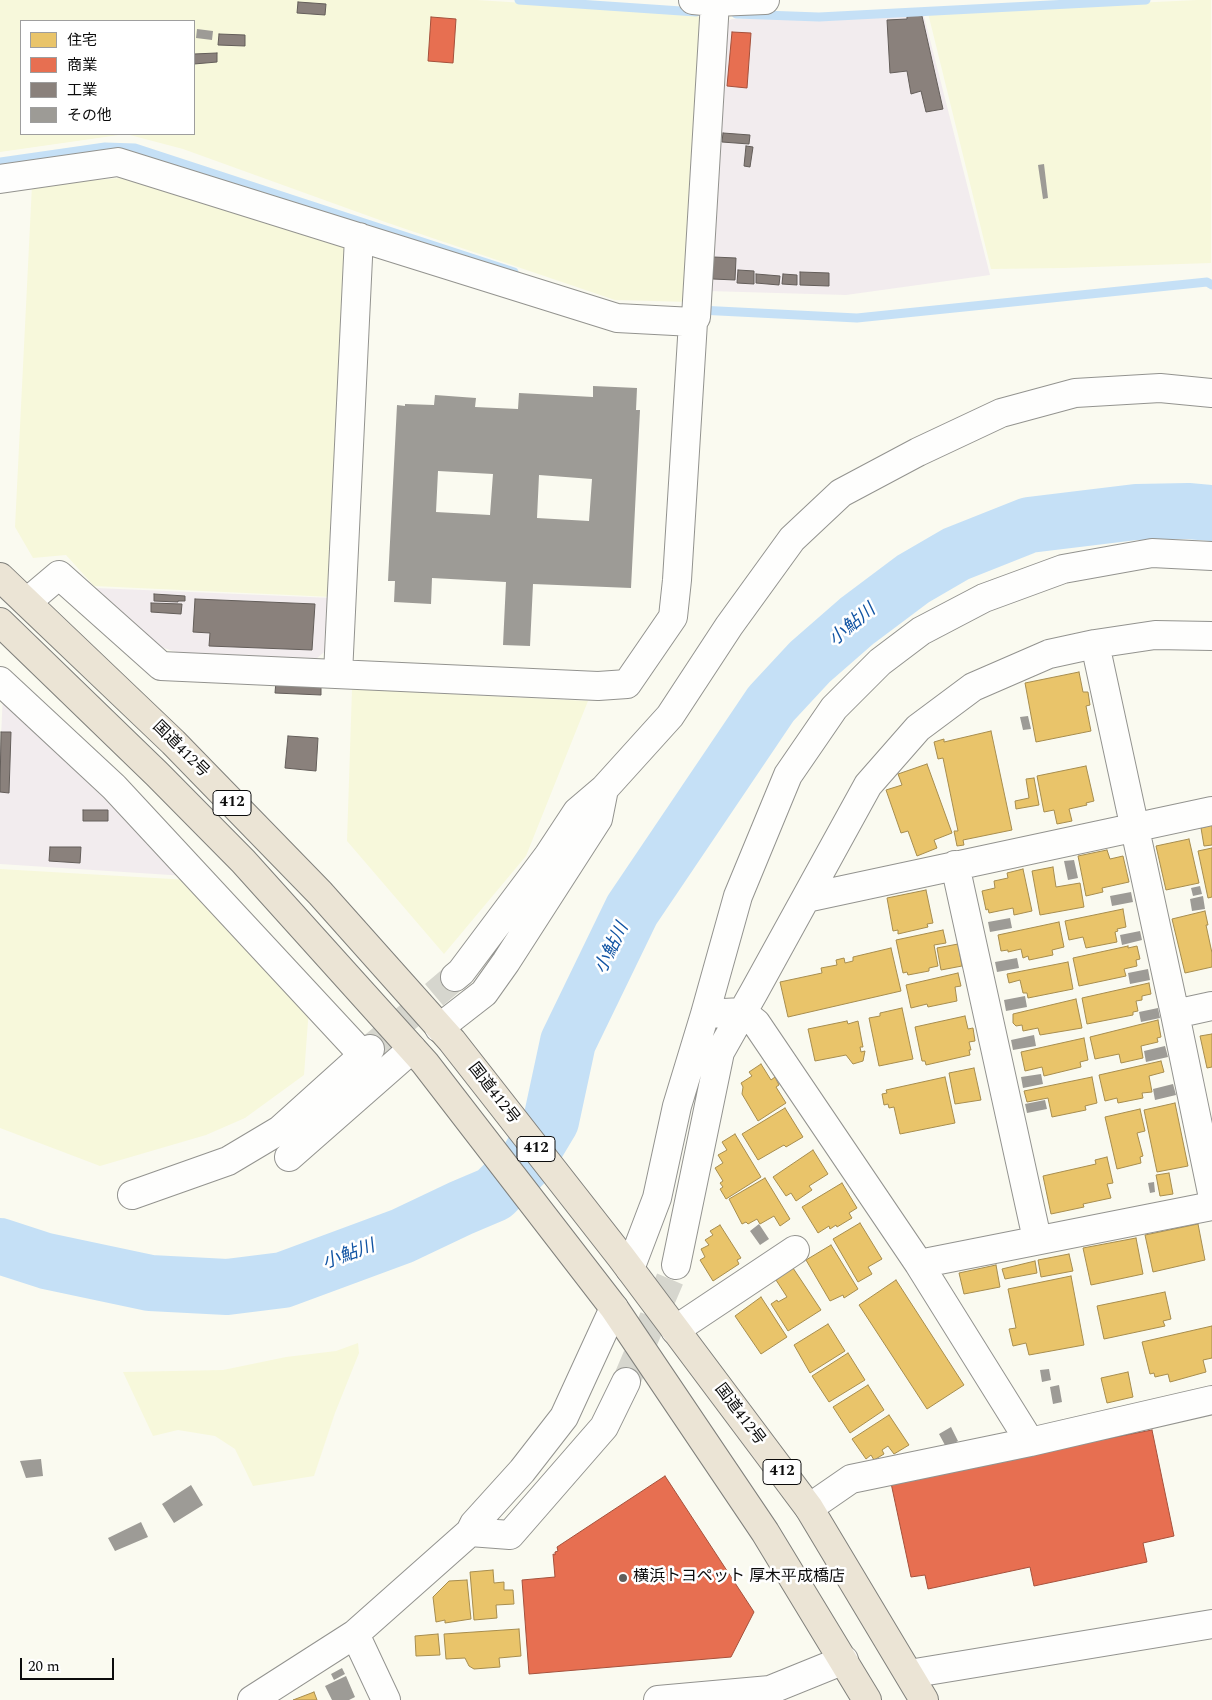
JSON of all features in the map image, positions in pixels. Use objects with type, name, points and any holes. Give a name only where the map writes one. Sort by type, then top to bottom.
[{"type":"highway","name":"国道412号","points":[[0,577],[173,742],[320,893],[446,1035],[625,1263],[809,1508],[924,1700]]},
{"type":"highway","name":"国道412号","points":[[0,622],[157,774],[243,861],[418,1056],[610,1302],[765,1532],[868,1700]]},
{"type":"street","points":[[27,602],[59,575],[161,666],[598,686],[626,684],[673,617],[695,312],[709,8],[765,0]]},
{"type":"street","points":[[0,179],[118,162],[617,318],[695,312]]},
{"type":"street","points":[[338,674],[359,237]]},
{"type":"street","points":[[455,977],[461,972],[548,856],[577,812],[604,790],[670,716],[729,626],[792,539],[841,493],[918,452],[1011,410],[1076,393],[1160,388],[1212,393]]},
{"type":"street","points":[[625,1263],[657,1198],[678,1106],[706,1014],[738,896],[788,775],[834,708],[880,662],[922,631],[984,598],[1063,569],[1152,554],[1212,556]]},
{"type":"street","points":[[676,1265],[720,1052],[868,785],[918,728],[973,687],[1049,654],[1095,644],[1155,635],[1212,636]]},
{"type":"street","points":[[1095,644],[1212,1193]]},
{"type":"street","points":[[0,681],[114,787],[366,1052],[280,1130],[228,1161],[132,1195]]},
{"type":"street","points":[[446,1035],[484,993],[506,962],[598,819],[604,790]]},
{"type":"street","points":[[806,898],[1212,811]]},
{"type":"street","points":[[955,865],[1037,1239]]},
{"type":"street","points":[[1175,1014],[1212,1006]]},
{"type":"street","points":[[706,1014],[742,1012],[756,1023],[919,1264],[1030,1442]]},
{"type":"street","points":[[289,1157],[418,1056]]},
{"type":"street","points":[[919,1264],[1037,1239],[1212,1206]]},
{"type":"street","points":[[676,1330],[757,1262],[795,1250]]},
{"type":"street","points":[[252,1700],[355,1634],[470,1532],[474,1524],[522,1471],[564,1418],[610,1302]]},
{"type":"street","points":[[470,1532],[510,1535],[604,1427],[626,1382]]},
{"type":"street","points":[[809,1508],[851,1479],[1030,1442],[1212,1400]]},
{"type":"street","points":[[909,1674],[1212,1624]]},
{"type":"street","points":[[355,1634],[386,1700]]},
{"type":"street","points":[[658,1700],[770,1690],[844,1660]]},
{"type":"shaded area","points":[[924,16],[990,275],[846,295],[708,291],[720,25],[732,19]]},
{"type":"shaded area","points":[[96,588],[333,598],[329,648],[316,659],[179,653],[155,645]]},
{"type":"shaded area","points":[[3,694],[186,876],[0,864],[0,758]]},
{"type":"green space","points":[[0,0],[477,0],[696,14],[708,26],[689,302],[615,300],[388,223],[183,149],[130,135],[195,135],[195,20],[20,20],[20,135],[119,135],[0,152]]},
{"type":"green space","points":[[1211,0],[1211,263],[991,269],[928,13]]},
{"type":"green space","points":[[120,178],[358,248],[333,597],[94,586],[66,555],[33,558],[15,527],[32,185]]},
{"type":"green space","points":[[352,689],[588,701],[526,856],[444,954],[347,841]]},
{"type":"green space","points":[[0,869],[189,880],[309,1008],[304,1075],[245,1118],[206,1135],[100,1166],[0,1128]]},
{"type":"green space","points":[[358,1343],[359,1353],[335,1413],[314,1476],[253,1486],[235,1449],[215,1436],[178,1430],[153,1436],[123,1372],[223,1370],[286,1357],[336,1351]]},
{"type":"building: 住宅","points":[[1079,672],[1083,692],[1088,692],[1090,705],[1086,706],[1091,731],[1036,742],[1025,683]]},
{"type":"building: 住宅","points":[[991,731],[1012,830],[963,840],[964,845],[957,846],[954,831],[958,831],[943,758],[938,759],[934,742],[944,739],[944,742]]},
{"type":"building: 住宅","points":[[927,764],[952,833],[934,840],[937,848],[917,856],[908,831],[901,833],[886,790],[902,785],[898,774]]},
{"type":"building: 住宅","points":[[1086,766],[1094,801],[1086,803],[1087,805],[1069,809],[1072,821],[1057,824],[1054,810],[1044,812],[1037,776]]},
{"type":"building: 住宅","points":[[1034,778],[1039,805],[1016,809],[1015,801],[1029,798],[1026,779]]},
{"type":"building: 住宅","points":[[1212,825],[1212,845],[1204,846],[1201,828]]},
{"type":"building: 住宅","points":[[1189,839],[1199,883],[1166,890],[1156,846]]},
{"type":"building: 住宅","points":[[1212,848],[1212,897],[1208,898],[1198,851]]},
{"type":"building: 住宅","points":[[1107,850],[1110,859],[1123,856],[1129,882],[1102,888],[1103,892],[1086,896],[1078,856]]},
{"type":"building: 住宅","points":[[1053,867],[1056,887],[1080,883],[1084,907],[1040,915],[1032,871]]},
{"type":"building: 住宅","points":[[1023,869],[1032,911],[1014,915],[1013,908],[989,913],[988,909],[986,910],[982,891],[995,888],[994,881],[1008,878],[1007,873]]},
{"type":"building: 住宅","points":[[926,890],[933,923],[927,924],[928,927],[898,934],[898,930],[893,931],[887,898]]},
{"type":"building: 住宅","points":[[1123,909],[1126,927],[1117,929],[1118,931],[1115,932],[1117,942],[1086,948],[1083,937],[1069,940],[1065,921]]},
{"type":"building: 住宅","points":[[1205,911],[1212,953],[1212,967],[1185,973],[1172,919]]},
{"type":"building: 住宅","points":[[1059,922],[1064,947],[1052,950],[1053,955],[1029,960],[1028,956],[1023,958],[1021,949],[1008,952],[1008,950],[1001,951],[998,935]]},
{"type":"building: 住宅","points":[[943,930],[946,943],[934,945],[938,966],[929,968],[929,971],[908,975],[907,972],[903,973],[896,940]]},
{"type":"building: 住宅","points":[[958,944],[962,966],[941,970],[937,948]]},
{"type":"building: 住宅","points":[[1128,946],[1128,948],[1137,946],[1140,959],[1136,960],[1137,966],[1124,969],[1126,976],[1079,986],[1073,958]]},
{"type":"building: 住宅","points":[[891,948],[901,991],[788,1017],[780,982],[822,973],[821,968],[837,965],[836,960],[844,958],[845,963],[853,961],[853,957]]},
{"type":"building: 住宅","points":[[1068,962],[1073,989],[1028,998],[1027,993],[1023,993],[1020,980],[1009,983],[1007,974]]},
{"type":"building: 住宅","points":[[958,973],[961,986],[955,987],[957,1001],[928,1007],[927,1004],[911,1008],[906,985]]},
{"type":"building: 住宅","points":[[1149,983],[1151,994],[1142,996],[1142,1000],[1136,1001],[1138,1011],[1133,1012],[1133,1015],[1087,1024],[1082,998]]},
{"type":"building: 住宅","points":[[1076,999],[1082,1028],[1040,1035],[1038,1028],[1023,1031],[1022,1025],[1016,1026],[1013,1023],[1013,1014]]},
{"type":"building: 住宅","points":[[902,1008],[913,1059],[879,1066],[869,1018],[880,1016],[880,1013]]},
{"type":"building: 住宅","points":[[965,1016],[968,1029],[973,1028],[975,1041],[969,1042],[970,1055],[926,1065],[925,1061],[922,1061],[915,1027]]},
{"type":"building: 住宅","points":[[1158,1020],[1161,1037],[1157,1038],[1158,1042],[1141,1046],[1143,1058],[1121,1063],[1119,1054],[1095,1059],[1090,1037]]},
{"type":"building: 住宅","points":[[847,1021],[848,1024],[858,1021],[863,1047],[860,1047],[861,1052],[865,1051],[863,1061],[853,1064],[846,1055],[815,1061],[808,1029]]},
{"type":"building: 住宅","points":[[1212,1034],[1212,1067],[1207,1068],[1200,1036]]},
{"type":"building: 住宅","points":[[1084,1038],[1088,1060],[1080,1062],[1081,1067],[1044,1076],[1042,1067],[1025,1071],[1021,1052]]},
{"type":"building: 住宅","points":[[1161,1061],[1164,1072],[1149,1076],[1152,1092],[1142,1093],[1143,1098],[1118,1103],[1117,1098],[1105,1101],[1099,1075]]},
{"type":"building: 住宅","points":[[761,1064],[771,1080],[775,1077],[779,1085],[776,1087],[786,1103],[758,1121],[742,1094],[743,1087],[741,1083],[752,1076],[749,1072]]},
{"type":"building: 住宅","points":[[974,1068],[981,1100],[955,1104],[949,1073]]},
{"type":"building: 住宅","points":[[945,1077],[955,1123],[900,1134],[894,1107],[889,1108],[888,1104],[884,1105],[882,1094],[887,1093],[886,1090]]},
{"type":"building: 住宅","points":[[1092,1077],[1097,1103],[1085,1106],[1086,1110],[1052,1117],[1048,1098],[1027,1102],[1024,1091]]},
{"type":"building: 住宅","points":[[1175,1103],[1188,1166],[1157,1172],[1144,1110]]},
{"type":"building: 住宅","points":[[785,1108],[803,1137],[786,1147],[784,1145],[758,1160],[742,1134]]},
{"type":"building: 住宅","points":[[1140,1109],[1145,1131],[1137,1133],[1143,1156],[1140,1157],[1141,1163],[1117,1169],[1105,1117]]},
{"type":"building: 住宅","points":[[735,1134],[761,1177],[726,1199],[720,1189],[723,1187],[720,1183],[723,1181],[715,1168],[723,1163],[718,1155],[727,1150],[722,1142]]},
{"type":"building: 住宅","points":[[813,1150],[828,1174],[809,1186],[812,1190],[796,1201],[791,1193],[786,1196],[773,1177]]},
{"type":"building: 住宅","points":[[1107,1157],[1113,1183],[1107,1184],[1111,1198],[1083,1204],[1084,1207],[1051,1214],[1043,1176],[1096,1164],[1095,1160]]},
{"type":"building: 住宅","points":[[1169,1173],[1173,1194],[1160,1196],[1156,1175]]},
{"type":"building: 住宅","points":[[765,1178],[790,1219],[780,1226],[774,1216],[760,1224],[757,1219],[748,1224],[746,1222],[742,1224],[729,1199]]},
{"type":"building: 住宅","points":[[842,1183],[857,1208],[849,1213],[852,1218],[837,1227],[836,1225],[830,1229],[829,1226],[818,1233],[802,1207]]},
{"type":"building: 住宅","points":[[860,1223],[882,1259],[868,1267],[872,1274],[858,1282],[833,1239]]},
{"type":"building: 住宅","points":[[1198,1224],[1205,1260],[1153,1272],[1145,1235]]},
{"type":"building: 住宅","points":[[720,1225],[741,1258],[737,1260],[739,1264],[713,1281],[700,1260],[705,1257],[701,1249],[709,1245],[705,1240],[713,1235],[710,1231]]},
{"type":"building: 住宅","points":[[1136,1238],[1143,1274],[1091,1285],[1083,1248]]},
{"type":"building: 住宅","points":[[831,1245],[858,1289],[844,1298],[843,1295],[830,1301],[806,1260]]},
{"type":"building: 住宅","points":[[1069,1254],[1073,1271],[1041,1277],[1038,1260]]},
{"type":"building: 住宅","points":[[1035,1261],[1037,1273],[1005,1279],[1002,1269]]},
{"type":"building: 住宅","points":[[996,1265],[1000,1287],[964,1294],[959,1273]]},
{"type":"building: 住宅","points":[[793,1268],[821,1310],[788,1331],[771,1304],[787,1297],[776,1280]]},
{"type":"building: 住宅","points":[[1071,1276],[1084,1345],[1029,1355],[1026,1343],[1013,1346],[1009,1329],[1016,1328],[1008,1289]]},
{"type":"building: 住宅","points":[[896,1280],[964,1385],[927,1409],[859,1305]]},
{"type":"building: 住宅","points":[[1165,1292],[1171,1319],[1163,1321],[1165,1326],[1104,1339],[1097,1306]]},
{"type":"building: 住宅","points":[[761,1297],[787,1337],[761,1354],[735,1316]]},
{"type":"building: 住宅","points":[[828,1324],[845,1351],[810,1373],[794,1345]]},
{"type":"building: 住宅","points":[[1212,1326],[1212,1358],[1203,1360],[1206,1372],[1170,1382],[1168,1374],[1155,1377],[1154,1373],[1150,1374],[1142,1342]]},
{"type":"building: 住宅","points":[[848,1353],[865,1380],[829,1402],[812,1376]]},
{"type":"building: 住宅","points":[[1128,1372],[1133,1397],[1107,1403],[1101,1378]]},
{"type":"building: 住宅","points":[[868,1385],[884,1410],[850,1433],[833,1407]]},
{"type":"building: 住宅","points":[[889,1415],[909,1445],[894,1454],[888,1446],[882,1450],[884,1454],[874,1460],[871,1455],[866,1459],[852,1439]]},
{"type":"building: 住宅","points":[[493,1570],[494,1583],[504,1582],[504,1590],[513,1590],[514,1604],[496,1605],[497,1618],[474,1620],[470,1572]]},
{"type":"building: 住宅","points":[[467,1580],[471,1619],[445,1623],[445,1620],[436,1622],[433,1597],[449,1581]]},
{"type":"building: 住宅","points":[[519,1629],[521,1656],[499,1658],[500,1667],[474,1669],[469,1666],[465,1658],[446,1659],[444,1634]]},
{"type":"building: 住宅","points":[[438,1634],[440,1655],[416,1656],[415,1636]]},
{"type":"building: 住宅","points":[[314,1692],[317,1700],[293,1700]]},
{"type":"building: 商業","points":[[431,17],[456,19],[453,63],[428,61]]},
{"type":"building: 商業","points":[[732,32],[751,33],[747,88],[727,86]]},
{"type":"building: 商業","points":[[1152,1430],[1174,1536],[1143,1543],[1147,1562],[1034,1586],[1030,1567],[928,1589],[925,1575],[911,1577],[891,1483]]},
{"type":"building: 商業","points":[[665,1476],[754,1612],[731,1657],[529,1674],[522,1580],[555,1577],[553,1554],[555,1555],[555,1552],[558,1551],[557,1547]]},
{"type":"building: 工業","points":[[298,2],[326,4],[325,15],[297,13]]},
{"type":"building: 工業","points":[[907,14],[922,16],[943,109],[926,112],[921,91],[911,94],[907,71],[890,73],[887,20],[907,19]]},
{"type":"building: 工業","points":[[219,34],[245,35],[245,46],[218,45]]},
{"type":"building: 工業","points":[[217,53],[217,62],[195,64],[195,54]]},
{"type":"building: 工業","points":[[723,133],[750,135],[749,144],[722,142]]},
{"type":"building: 工業","points":[[746,146],[753,147],[750,167],[744,166]]},
{"type":"building: 工業","points":[[713,257],[736,258],[735,280],[713,279]]},
{"type":"building: 工業","points":[[738,270],[754,271],[754,284],[737,283]]},
{"type":"building: 工業","points":[[800,272],[829,273],[829,286],[800,285]]},
{"type":"building: 工業","points":[[756,274],[780,276],[779,285],[756,283]]},
{"type":"building: 工業","points":[[783,274],[797,275],[797,285],[782,284]]},
{"type":"building: 工業","points":[[154,594],[185,596],[185,601],[154,601]]},
{"type":"building: 工業","points":[[195,599],[315,604],[312,650],[209,646],[210,633],[193,632]]},
{"type":"building: 工業","points":[[151,603],[182,604],[181,614],[151,612]]},
{"type":"building: 工業","points":[[276,681],[321,684],[321,695],[275,693]]},
{"type":"building: 工業","points":[[1,732],[11,732],[9,793],[0,792]]},
{"type":"building: 工業","points":[[288,736],[318,738],[316,771],[285,768]]},
{"type":"building: 工業","points":[[83,810],[108,810],[108,821],[83,821]]},
{"type":"building: 工業","points":[[50,847],[81,847],[80,863],[49,861]]},
{"type":"building: その他","points":[[197,29],[213,31],[212,40],[196,38]]},
{"type":"building: その他","points":[[1044,164],[1048,198],[1043,199],[1038,165]]},
{"type":"building: その他","points":[[593,386],[637,388],[636,410],[640,410],[631,588],[533,584],[530,646],[503,645],[506,582],[432,578],[431,604],[394,602],[395,581],[388,581],[397,405],[434,405],[435,395],[476,398],[475,407],[518,409],[519,393],[593,397]],"holes":[[[438,471],[493,474],[490,515],[436,512]],[[539,475],[592,479],[589,521],[537,518]]]},
{"type":"building: その他","points":[[1028,716],[1031,729],[1023,730],[1020,717]]},
{"type":"building: その他","points":[[1074,860],[1078,878],[1068,880],[1064,861]]},
{"type":"building: その他","points":[[1200,886],[1202,894],[1193,896],[1191,888]]},
{"type":"building: その他","points":[[1131,892],[1133,902],[1112,906],[1110,896]]},
{"type":"building: その他","points":[[1203,896],[1205,909],[1192,911],[1190,899]]},
{"type":"building: その他","points":[[1010,918],[1012,928],[990,932],[988,922]]},
{"type":"building: その他","points":[[1140,931],[1142,940],[1122,945],[1120,935]]},
{"type":"building: その他","points":[[1017,958],[1019,968],[997,972],[995,962]]},
{"type":"building: その他","points":[[1148,969],[1150,980],[1130,984],[1128,973]]},
{"type":"building: その他","points":[[1025,996],[1027,1007],[1006,1011],[1004,1000]]},
{"type":"building: その他","points":[[1158,1008],[1160,1018],[1141,1022],[1139,1012]]},
{"type":"building: その他","points":[[1034,1035],[1036,1046],[1013,1050],[1011,1040]]},
{"type":"building: その他","points":[[1165,1046],[1168,1057],[1146,1062],[1144,1051]]},
{"type":"building: その他","points":[[1041,1074],[1043,1084],[1023,1088],[1021,1077]]},
{"type":"building: その他","points":[[1173,1084],[1176,1095],[1155,1100],[1153,1089]]},
{"type":"building: その他","points":[[1045,1100],[1047,1109],[1027,1113],[1025,1104]]},
{"type":"building: その他","points":[[1154,1182],[1155,1192],[1150,1193],[1148,1183]]},
{"type":"building: その他","points":[[759,1224],[769,1239],[760,1245],[750,1231]]},
{"type":"building: その他","points":[[1049,1369],[1051,1380],[1042,1382],[1040,1370]]},
{"type":"building: その他","points":[[1059,1385],[1062,1402],[1053,1404],[1050,1387]]},
{"type":"building: その他","points":[[951,1427],[958,1441],[946,1447],[939,1434]]},
{"type":"building: その他","points":[[41,1459],[43,1476],[26,1478],[20,1461]]},
{"type":"building: その他","points":[[191,1485],[203,1505],[174,1523],[162,1504]]},
{"type":"building: その他","points":[[141,1522],[148,1537],[115,1551],[108,1538]]},
{"type":"building: その他","points":[[342,1668],[345,1674],[334,1680],[331,1674]]},
{"type":"building: その他","points":[[346,1676],[355,1697],[349,1700],[332,1700],[325,1686]]},
{"type":"waterway","points":[[519,0],[696,12]]},
{"type":"waterway","points":[[736,14],[819,17],[1146,0]]},
{"type":"waterway","points":[[0,162],[105,147],[135,148],[514,272]]},
{"type":"waterway","points":[[699,310],[857,318],[1207,282],[1212,285]]},
{"type":"waterway","name":"小鮎川","points":[[0,1246],[46,1261],[150,1283],[227,1287],[283,1280],[402,1236],[494,1194],[527,1161],[551,1121],[568,1042],[632,910],[771,704],[810,662],[857,621],[913,579],[956,554],[1029,525],[1136,512],[1188,511],[1212,513]]},
{"type":"tunnel","points":[[370,1049],[455,977]]},
{"type":"tunnel","points":[[626,1382],[676,1265]]},
{"type":"place","name":"横浜トヨペット 厚木平成橋店","points":[[623,1578]]}]
